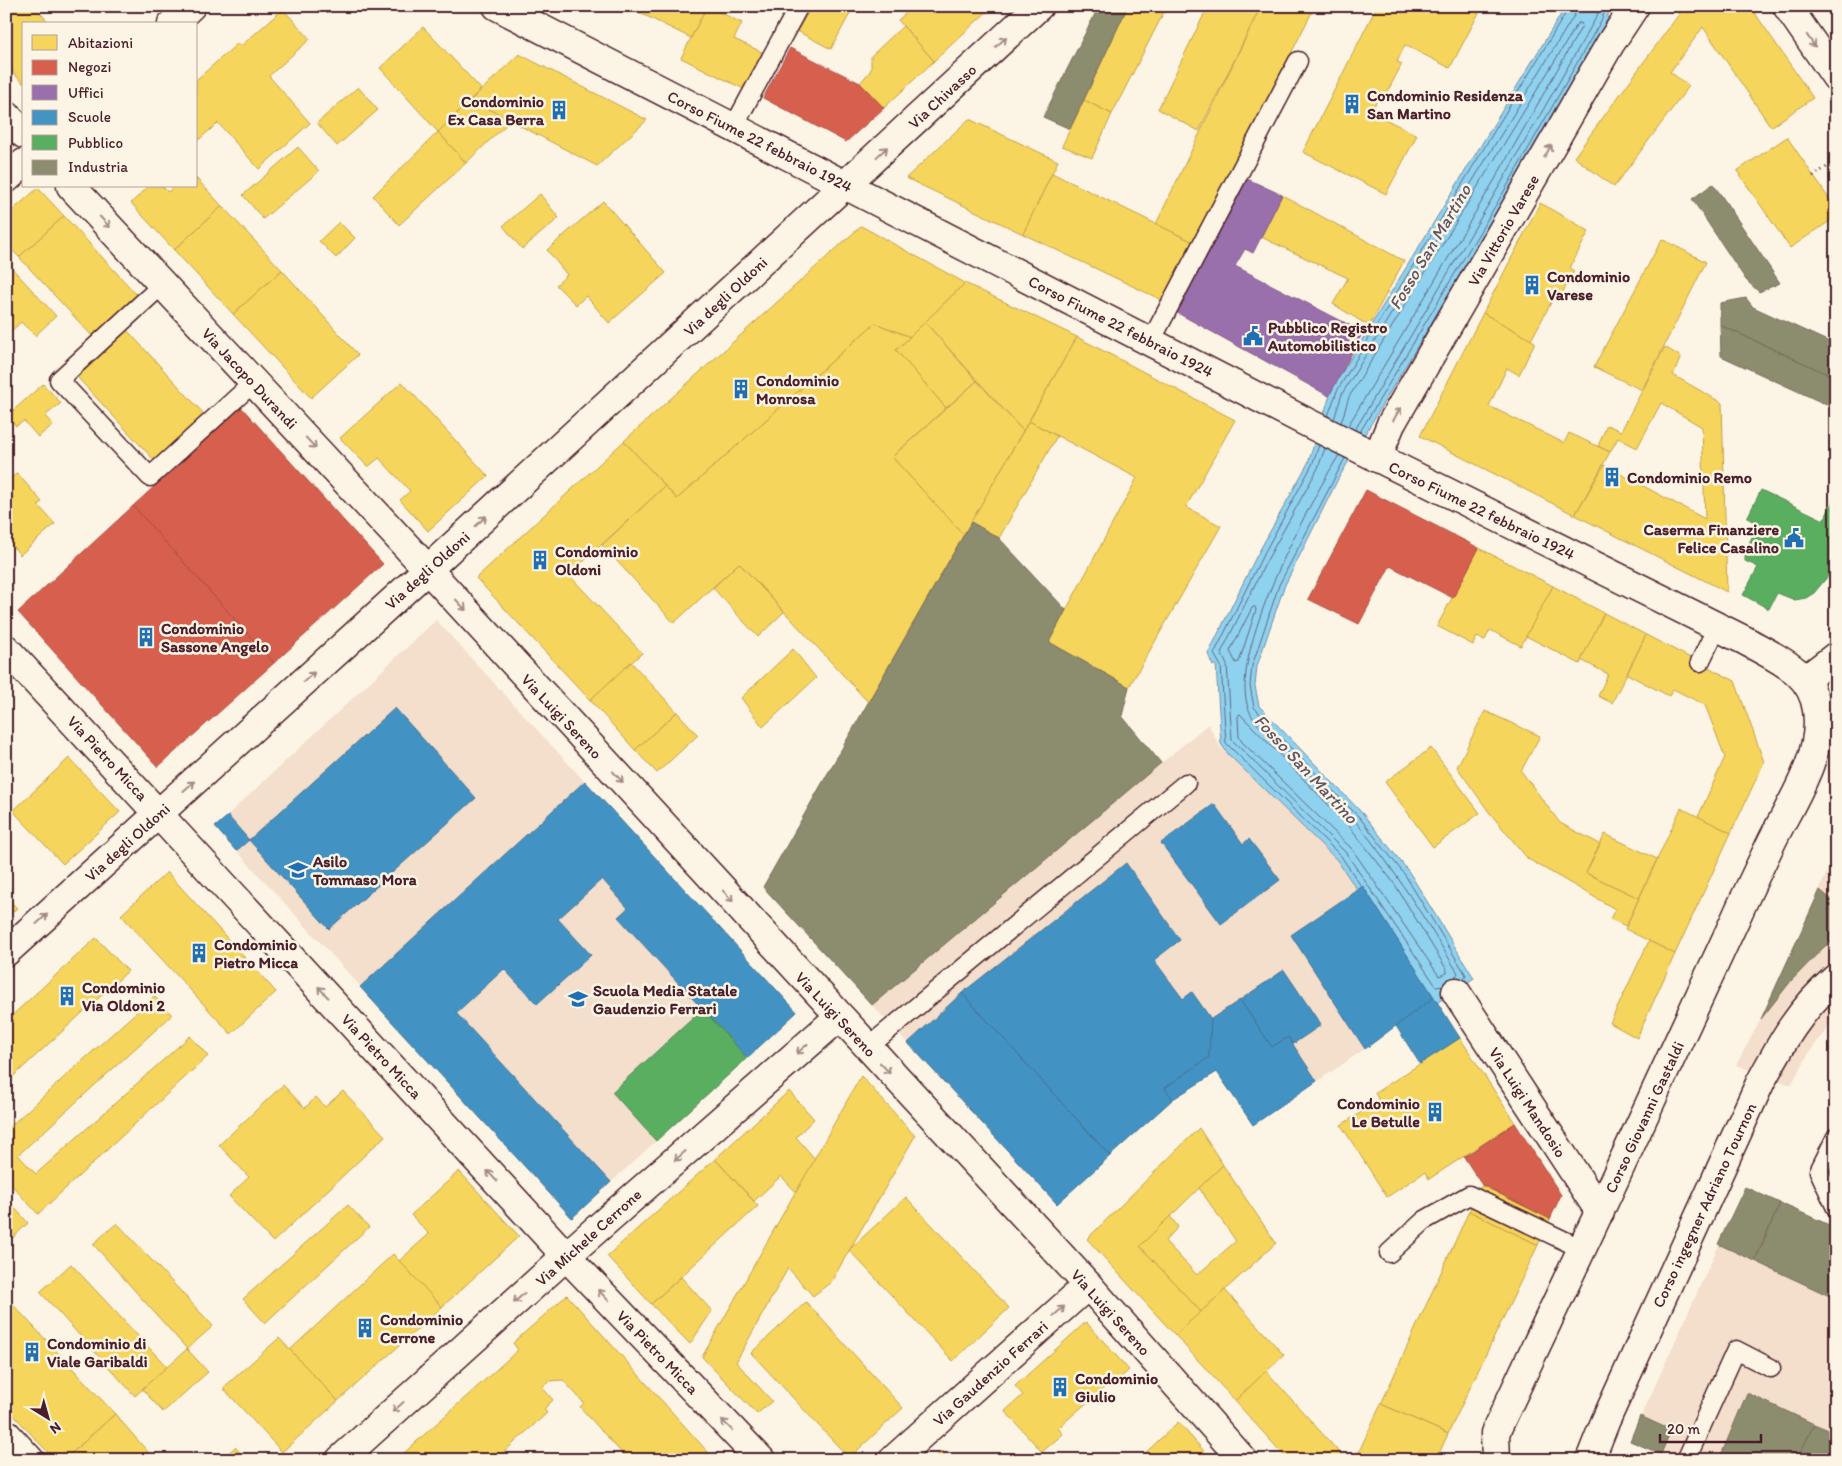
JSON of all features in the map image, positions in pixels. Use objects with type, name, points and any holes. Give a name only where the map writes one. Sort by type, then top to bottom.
[{"type":"street","points":[[174,22],[191,6]]},
{"type":"street","name":"Corso Fiume 22 febbraio 1924","points":[[497,6],[1314,426],[1746,641],[1806,679]]},
{"type":"street","name":"Via Chivasso","points":[[846,186],[1039,6]]},
{"type":"street","name":"Via Vittorio Varese","points":[[1366,452],[1391,424],[1610,44],[1635,6]]},
{"type":"street","points":[[1787,6],[1836,77]]},
{"type":"street","points":[[6,114],[22,132]]},
{"type":"street","points":[[6,179],[22,165]]},
{"type":"street","name":"Via degli Oldoni","points":[[6,952],[846,186]]},
{"type":"street","name":"Via Jacopo Durandi","points":[[74,188],[428,569]]},
{"type":"street","name":"Via Luigi Sereno","points":[[428,569],[867,1048],[1088,1285],[1243,1460]]},
{"type":"street","name":"Via Pietro Micca","points":[[6,648],[566,1256],[761,1460]]},
{"type":"street","points":[[1827,711],[1814,695],[1806,679],[1836,656]]},
{"type":"street","name":"Corso Giovanni Gastaldi","points":[[1496,1460],[1495,1433],[1600,1212],[1755,876],[1804,776],[1827,711]]},
{"type":"street","name":"Corso ingegner Adriano Tournon","points":[[1587,1455],[1760,1083],[1788,1031],[1822,990],[1836,978]]},
{"type":"street","name":"Via Luigi Mandosio","points":[[1456,992],[1600,1212]]},
{"type":"street","name":"Via Michele Cerrone","points":[[340,1460],[566,1256],[839,1017]]},
{"type":"street","name":"Via Gaudenzio Ferrari","points":[[893,1460],[1088,1285]]},
{"type":"street","points":[[6,1434],[30,1460]]},
{"type":"lane","points":[[733,128],[778,37],[799,6]]},
{"type":"lane","points":[[1150,341],[1298,61]]},
{"type":"lane","points":[[163,284],[59,380],[150,477],[254,382]]},
{"type":"lane","points":[[1700,662],[1717,627]]},
{"type":"lane","points":[[867,1048],[1186,783]]},
{"type":"lane","points":[[1836,1137],[1819,1171],[1836,1208]]},
{"type":"lane","points":[[1389,1253],[1425,1220],[1469,1195],[1582,1249]]},
{"type":"lane","points":[[1686,1460],[1736,1350],[1771,1368]]},
{"type":"path","points":[[1813,176],[1836,161]]},
{"type":"shaded area","points":[[436,620],[797,1012],[572,1218],[215,827]]},
{"type":"shaded area","points":[[1208,724],[1220,747],[1351,869],[1434,997],[1365,1049],[1253,1125],[1217,1072],[1173,1099],[1057,1204],[872,1005]]},
{"type":"shaded area","points":[[1836,852],[1836,1017],[1811,1050],[1791,1085],[1736,1065],[1761,1019]]},
{"type":"shaded area","points":[[1745,1187],[1836,1229],[1836,1460],[1675,1460],[1630,1441]]},
{"type":"water","name":"Fosso San Martino","points":[[1566,6],[1610,6],[1607,20],[1510,191],[1338,479],[1284,587],[1257,666],[1255,686],[1259,706],[1363,814],[1409,872],[1474,978],[1435,1004],[1337,860],[1228,754],[1221,744],[1216,664],[1213,666],[1208,654],[1256,557],[1308,463],[1332,389]]},
{"type":"building: Abitazioni","points":[[34,6],[48,22],[22,22],[22,82],[6,65],[6,7]]},
{"type":"building: Abitazioni","points":[[626,6],[707,6],[691,38]]},
{"type":"building: Abitazioni","points":[[707,6],[742,23],[734,39],[764,53],[746,90],[681,58]]},
{"type":"building: Abitazioni","points":[[812,6],[854,6],[831,49],[797,31]]},
{"type":"building: Abitazioni","points":[[914,6],[993,6],[934,61],[898,20]]},
{"type":"building: Abitazioni","points":[[1128,6],[1167,6],[1112,114],[1084,100]]},
{"type":"building: Abitazioni","points":[[1208,6],[1261,6],[1199,131],[1158,109]]},
{"type":"building: Abitazioni","points":[[1261,6],[1315,6],[1195,243],[1156,224]]},
{"type":"building: Abitazioni","name":"Condominio Residenza San Martino","points":[[1377,6],[1482,7],[1450,68],[1405,45],[1397,62],[1402,64],[1385,96],[1380,94],[1371,112],[1417,135],[1386,194],[1303,152]]},
{"type":"building: Abitazioni","points":[[1685,6],[1750,6],[1813,98],[1771,127],[1703,27],[1670,72],[1689,86],[1614,187],[1574,157]]},
{"type":"building: Abitazioni","points":[[1824,6],[1836,6],[1836,23]]},
{"type":"building: Abitazioni","points":[[283,9],[310,39],[269,76],[310,123],[259,169],[218,123],[198,140],[198,78],[238,43],[241,46]]},
{"type":"building: Abitazioni","points":[[903,26],[934,61],[884,108],[860,83],[871,70],[871,56]]},
{"type":"building: Abitazioni","points":[[423,27],[481,89],[438,132],[380,68]]},
{"type":"building: Abitazioni","name":"Condominio Ex Casa Berra","points":[[519,54],[647,120],[597,166],[471,100]]},
{"type":"building: Abitazioni","points":[[358,87],[378,110],[337,146],[317,123]]},
{"type":"building: Abitazioni","points":[[471,100],[511,120],[466,163],[438,132]]},
{"type":"building: Abitazioni","points":[[1084,100],[1112,114],[1092,158],[1062,146]]},
{"type":"building: Abitazioni","points":[[969,119],[1058,161],[1023,234],[906,178]]},
{"type":"building: Abitazioni","points":[[438,132],[466,163],[399,225],[373,196]]},
{"type":"building: Abitazioni","points":[[1787,137],[1836,209],[1836,217],[1790,248],[1737,171]]},
{"type":"building: Abitazioni","points":[[298,147],[319,171],[263,219],[243,195]]},
{"type":"building: Abitazioni","points":[[1052,173],[1195,243],[1166,302],[1023,234]]},
{"type":"building: Abitazioni","points":[[198,180],[222,206],[174,250],[131,203],[147,188],[164,188],[168,192],[172,188],[198,188]]},
{"type":"building: Abitazioni","points":[[38,188],[64,216],[19,257],[6,244],[6,216]]},
{"type":"building: Abitazioni","points":[[540,194],[559,218],[522,249],[503,226]]},
{"type":"building: Abitazioni","points":[[1282,195],[1404,261],[1369,326],[1333,304],[1348,278],[1261,237]]},
{"type":"building: Abitazioni","points":[[603,201],[666,273],[609,323],[586,296],[576,305],[556,285],[567,275],[547,250]]},
{"type":"building: Abitazioni","name":"Condominio Varese","points":[[1540,203],[1589,231],[1570,268],[1574,271],[1558,301],[1553,299],[1531,340],[1483,313]]},
{"type":"building: Abitazioni","points":[[222,206],[282,270],[233,314],[174,250]]},
{"type":"building: Abitazioni","points":[[64,216],[137,295],[92,336],[19,257]]},
{"type":"building: Abitazioni","points":[[339,222],[355,238],[336,258],[319,241]]},
{"type":"building: Abitazioni","name":"Condominio Monrosa","points":[[861,226],[965,283],[910,337],[875,323],[677,499],[624,441]]},
{"type":"building: Abitazioni","points":[[1662,239],[1706,262],[1642,390],[1594,367]]},
{"type":"building: Abitazioni","points":[[8,264],[56,316],[35,336],[21,322],[6,336],[6,266]]},
{"type":"building: Abitazioni","points":[[282,270],[358,355],[311,398],[233,314]]},
{"type":"building: Abitazioni","points":[[965,283],[1077,337],[1023,431],[925,322]]},
{"type":"building: Abitazioni","points":[[1483,313],[1535,342],[1519,375],[1507,368],[1489,406],[1564,443],[1569,433],[1610,452],[1575,515],[1420,436]]},
{"type":"building: Abitazioni","points":[[925,322],[977,381],[946,408],[896,350]]},
{"type":"building: Abitazioni","points":[[875,323],[910,337],[896,350],[946,408],[892,457],[964,535],[868,702],[739,563],[674,623],[602,545],[665,486],[677,499]]},
{"type":"building: Abitazioni","points":[[127,330],[204,414],[154,460],[77,377]]},
{"type":"building: Abitazioni","points":[[1077,337],[1235,420],[1186,507],[1221,526],[1129,687],[1049,642],[1137,478],[1029,421]]},
{"type":"building: Abitazioni","name":"Condominio Remo","points":[[1665,347],[1681,357],[1673,375],[1722,403],[1727,592],[1575,515],[1604,465],[1705,519],[1702,427],[1661,403],[1637,448],[1618,438],[1610,452],[1598,446],[1607,425],[1621,431]]},
{"type":"building: Abitazioni","points":[[977,381],[1023,431],[964,535],[892,457]]},
{"type":"building: Abitazioni","points":[[402,382],[488,476],[428,531],[400,500],[410,491],[379,458],[368,467],[340,438]]},
{"type":"building: Abitazioni","points":[[43,384],[61,403],[45,416],[53,425],[38,437],[24,421],[16,426],[7,416]]},
{"type":"building: Abitazioni","points":[[1029,421],[1057,436],[999,538],[971,522]]},
{"type":"building: Abitazioni","name":"Condominio Oldoni","points":[[624,441],[665,486],[569,575],[642,653],[590,700],[476,578]]},
{"type":"building: Abitazioni","points":[[6,473],[11,478],[17,473],[42,502],[38,505],[55,524],[20,555],[10,543],[6,545]]},
{"type":"building: Abitazioni","points":[[1479,548],[1553,586],[1521,646],[1490,630],[1485,640],[1477,637],[1473,645],[1437,626]]},
{"type":"building: Abitazioni","points":[[739,563],[784,612],[758,637],[713,588]]},
{"type":"building: Abitazioni","points":[[1553,586],[1604,613],[1580,664],[1526,636]]},
{"type":"building: Abitazioni","points":[[1604,613],[1646,635],[1612,703],[1598,696],[1608,674],[1581,660]]},
{"type":"building: Abitazioni","points":[[1646,635],[1735,681],[1764,762],[1731,833],[1698,817],[1725,757],[1705,705],[1673,689],[1669,696],[1627,674]]},
{"type":"building: Abitazioni","points":[[793,649],[816,678],[763,727],[741,698]]},
{"type":"building: Abitazioni","points":[[631,662],[677,712],[635,750],[590,700]]},
{"type":"building: Abitazioni","points":[[1485,711],[1540,736],[1521,771],[1560,823],[1600,844],[1586,873],[1639,898],[1626,926],[1610,919],[1615,909],[1528,859],[1489,812],[1457,767]]},
{"type":"building: Abitazioni","points":[[677,712],[698,735],[657,773],[635,750]]},
{"type":"building: Abitazioni","points":[[1431,748],[1480,813],[1433,847],[1385,782]]},
{"type":"building: Abitazioni","points":[[69,758],[120,812],[63,864],[13,811]]},
{"type":"building: Abitazioni","points":[[1681,808],[1731,833],[1675,954],[1625,929]]},
{"type":"building: Abitazioni","points":[[1605,834],[1657,859],[1639,898],[1586,873]]},
{"type":"building: Abitazioni","name":"Condominio Pietro Micca","points":[[167,872],[276,992],[231,1034],[121,915]]},
{"type":"building: Abitazioni","points":[[6,897],[17,908],[6,918]]},
{"type":"building: Abitazioni","name":"Condominio Via Oldoni 2","points":[[96,938],[128,971],[6,1083],[6,1021]]},
{"type":"building: Abitazioni","points":[[1649,941],[1675,954],[1637,1038],[1610,1023]]},
{"type":"building: Abitazioni","points":[[154,996],[172,1015],[18,1155],[36,1174],[190,1036],[208,1056],[38,1214],[6,1179],[6,1130]]},
{"type":"building: Abitazioni","name":"Condominio Le Betulle","points":[[1460,1038],[1515,1123],[1429,1179],[1425,1172],[1387,1197],[1341,1125],[1379,1101],[1375,1093]]},
{"type":"building: Abitazioni","points":[[861,1076],[915,1136],[831,1282],[813,1296],[788,1268],[736,1362],[772,1401],[757,1414],[702,1357]]},
{"type":"building: Abitazioni","points":[[283,1085],[305,1108],[316,1097],[325,1107],[343,1091],[385,1136],[273,1242],[229,1196],[249,1177],[219,1145]]},
{"type":"building: Abitazioni","points":[[789,1091],[814,1119],[796,1137],[815,1159],[796,1192],[781,1176],[754,1201],[715,1159]]},
{"type":"building: Abitazioni","points":[[1199,1128],[1223,1165],[1140,1246],[1201,1312],[1175,1335],[1087,1239]]},
{"type":"building: Abitazioni","points":[[715,1159],[758,1206],[651,1304],[607,1256]]},
{"type":"building: Abitazioni","points":[[1223,1165],[1276,1243],[1201,1312],[1140,1246],[1170,1216],[1178,1227],[1165,1241],[1197,1275],[1236,1241],[1199,1188]]},
{"type":"building: Abitazioni","points":[[459,1171],[519,1236],[442,1307],[399,1261],[429,1234],[411,1215]]},
{"type":"building: Abitazioni","points":[[1482,1185],[1550,1219],[1538,1245],[1469,1211]]},
{"type":"building: Abitazioni","points":[[906,1197],[1009,1308],[953,1361],[849,1250]]},
{"type":"building: Abitazioni","points":[[348,1205],[369,1227],[265,1323],[243,1299]]},
{"type":"building: Abitazioni","points":[[13,1206],[28,1223],[6,1244],[6,1212]]},
{"type":"building: Abitazioni","points":[[1469,1211],[1538,1245],[1448,1434],[1381,1404]]},
{"type":"building: Abitazioni","points":[[117,1223],[213,1326],[187,1349],[93,1244]]},
{"type":"building: Abitazioni","name":"Condominio Cerrone","points":[[393,1254],[442,1307],[338,1401],[290,1350]]},
{"type":"building: Abitazioni","points":[[71,1264],[167,1367],[135,1396],[40,1292]]},
{"type":"building: Abitazioni","points":[[681,1277],[712,1311],[690,1344],[651,1304]]},
{"type":"building: Abitazioni","points":[[1225,1290],[1284,1355],[1235,1401],[1175,1335]]},
{"type":"building: Abitazioni","points":[[567,1295],[715,1460],[628,1460],[580,1407],[584,1403],[563,1380],[550,1381],[542,1387],[553,1400],[544,1409],[547,1413],[495,1460],[410,1460],[404,1453],[518,1350],[513,1343]]},
{"type":"building: Abitazioni","name":"Condominio di Viale Garibaldi","points":[[6,1297],[115,1414],[64,1460],[55,1460],[6,1407]]},
{"type":"building: Abitazioni","points":[[806,1302],[903,1408],[849,1458],[751,1353]]},
{"type":"building: Abitazioni","name":"Condominio Giulio","points":[[1086,1322],[1129,1370],[1110,1388],[1107,1385],[1058,1428],[1063,1434],[1042,1452],[1005,1411],[1023,1395],[1015,1386]]},
{"type":"building: Abitazioni","points":[[279,1338],[338,1401],[282,1452],[223,1388]]},
{"type":"building: Abitazioni","points":[[187,1349],[208,1372],[163,1412],[142,1389]]},
{"type":"building: Abitazioni","points":[[1266,1371],[1346,1460],[1288,1460],[1235,1401]]},
{"type":"building: Abitazioni","points":[[1381,1404],[1448,1434],[1436,1460],[1355,1460]]},
{"type":"building: Abitazioni","points":[[115,1414],[155,1460],[64,1460]]},
{"type":"building: Abitazioni","points":[[1178,1422],[1212,1460],[1139,1459]]},
{"type":"building: Abitazioni","points":[[235,1447],[247,1460],[221,1460]]},
{"type":"building: Abitazioni","points":[[942,1451],[949,1460],[933,1460]]},
{"type":"building: Negozi","points":[[790,48],[860,83],[884,108],[846,142],[763,98]]},
{"type":"building: Negozi","points":[[241,407],[383,564],[274,663],[133,506]]},
{"type":"building: Negozi","points":[[1366,490],[1479,548],[1453,598],[1390,566],[1359,624],[1308,599]]},
{"type":"building: Negozi","name":"Condominio Sassone Angelo","points":[[133,506],[274,663],[158,767],[18,612]]},
{"type":"building: Negozi","points":[[1515,1123],[1561,1195],[1550,1219],[1482,1185],[1464,1157]]},
{"type":"building: Uffici","points":[[1243,177],[1282,195],[1253,253],[1245,249],[1235,266],[1363,332],[1329,396],[1174,311]]},
{"type":"building: Scuole","points":[[395,708],[476,798],[329,929],[249,840]]},
{"type":"building: Scuole","points":[[585,781],[797,1012],[747,1058],[618,917],[628,908],[602,879],[558,919],[591,955],[537,1004],[504,969],[456,1013],[611,1182],[572,1218],[360,987]]},
{"type":"building: Scuole","points":[[1214,804],[1243,844],[1249,839],[1280,880],[1221,924],[1161,843]]},
{"type":"building: Scuole","points":[[228,816],[249,840],[236,851],[215,827]]},
{"type":"building: Scuole","points":[[1126,863],[1180,940],[1154,960],[1183,999],[1192,992],[1211,1019],[1209,1057],[1165,1088],[1173,1099],[1110,1156],[962,993]]},
{"type":"building: Scuole","points":[[1363,886],[1434,997],[1365,1049],[1291,935]]},
{"type":"building: Scuole","points":[[1284,970],[1321,1025],[1293,1044],[1288,1037],[1272,1047],[1240,1000]]},
{"type":"building: Scuole","points":[[962,993],[1110,1156],[1057,1204],[908,1043]]},
{"type":"building: Scuole","points":[[1434,997],[1460,1038],[1420,1064],[1396,1026]]},
{"type":"building: Scuole","points":[[1240,1000],[1272,1047],[1288,1037],[1317,1081],[1253,1125],[1217,1072],[1173,1099],[1165,1088],[1209,1057],[1211,1019]]},
{"type":"building: Pubblico","name":"Caserma Finanziere Felice Casalino","points":[[1761,490],[1824,520],[1836,495],[1836,578],[1829,575],[1814,593],[1806,598],[1795,600],[1777,593],[1769,609],[1743,595],[1758,567],[1745,561],[1745,552],[1758,524],[1747,518]]},
{"type":"building: Pubblico","points":[[703,1009],[747,1058],[656,1141],[612,1092]]},
{"type":"building: Industria","points":[[1099,6],[1128,6],[1070,129],[1043,117]]},
{"type":"building: Industria","points":[[1713,184],[1780,283],[1759,292],[1746,280],[1692,199]]},
{"type":"building: Industria","points":[[1746,298],[1753,307],[1836,345],[1836,378],[1720,325],[1720,303]]},
{"type":"building: Industria","points":[[1720,325],[1836,378],[1836,409],[1721,356]]},
{"type":"building: Industria","points":[[971,522],[999,538],[1066,610],[1049,642],[1129,687],[1122,716],[1161,763],[872,1005],[763,887]]},
{"type":"building: Industria","points":[[1820,890],[1832,900],[1836,895],[1836,939],[1824,947],[1791,981],[1761,1019]]},
{"type":"building: Industria","points":[[1745,1187],[1780,1203],[1755,1261],[1718,1244]]},
{"type":"building: Industria","points":[[1780,1203],[1836,1228],[1836,1299],[1755,1261]]},
{"type":"building: Industria","points":[[1747,1393],[1814,1424],[1797,1460],[1719,1460]]},
{"type":"building: Industria","points":[[1640,1416],[1671,1430],[1661,1454],[1630,1441]]},
{"type":"building: Industria","points":[[1814,1424],[1836,1433],[1836,1460],[1797,1460]]},
{"type":"place","name":"Condominio Residenza San Martino","points":[[1352,104]]},
{"type":"place","name":"Condominio Ex Casa Berra","points":[[559,110]]},
{"type":"place","name":"Condominio Varese","points":[[1532,285]]},
{"type":"place","name":"Pubblico Registro Automobilistico","points":[[1253,336]]},
{"type":"place","name":"Condominio Monrosa","points":[[741,389]]},
{"type":"place","name":"Condominio Remo","points":[[1612,477]]},
{"type":"place","name":"Caserma Finanziere Felice Casalino","points":[[1794,538]]},
{"type":"place","name":"Condominio Oldoni","points":[[540,560]]},
{"type":"place","name":"Condominio Sassone Angelo","points":[[146,637]]},
{"type":"place","name":"Asilo Tommaso Mora","points":[[298,870]]},
{"type":"place","name":"Condominio Pietro Micca","points":[[199,953]]},
{"type":"place","name":"Condominio Via Oldoni 2","points":[[67,996]]},
{"type":"place","name":"Scuola Media Statale Gaudenzio Ferrari","points":[[578,999]]},
{"type":"place","name":"Condominio Le Betulle","points":[[1435,1112]]},
{"type":"place","name":"Condominio Cerrone","points":[[365,1328]]},
{"type":"place","name":"Condominio di Viale Garibaldi","points":[[32,1352]]},
{"type":"place","name":"Condominio Giulio","points":[[1060,1387]]}]
